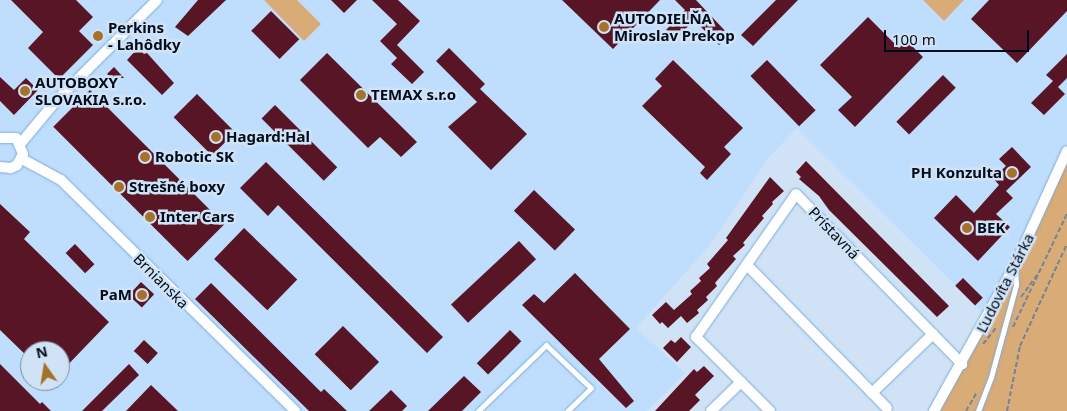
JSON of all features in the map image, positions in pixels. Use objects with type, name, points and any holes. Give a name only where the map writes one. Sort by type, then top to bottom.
[{"type":"street","points":[[0,166],[11,168],[22,159],[20,143],[56,100],[157,0]]},
{"type":"street","points":[[0,138],[10,136],[20,143]]},
{"type":"street","name":"Ľudovíta Stárka","points":[[934,411],[962,364],[1015,265],[1067,151]]},
{"type":"street","name":"Brnianska","points":[[22,159],[61,180],[295,411]]},
{"type":"street","name":"Prístavná","points":[[770,411],[696,337],[796,194],[962,364]]},
{"type":"street","points":[[747,265],[887,408]]},
{"type":"street","points":[[872,393],[932,334]]},
{"type":"street","points":[[711,411],[741,382]]},
{"type":"lane","points":[[978,411],[991,378],[1016,285],[1015,265]]},
{"type":"lane","points":[[478,411],[546,345],[591,388],[567,411]]},
{"type":"path","points":[[1012,328],[1067,214]]},
{"type":"path","points":[[1006,411],[1020,346],[1067,244]]},
{"type":"shaded area","points":[[0,0],[923,0],[944,20],[964,0],[1067,0],[1067,164],[991,321],[797,128],[769,157],[710,245],[636,328],[685,373],[647,411],[0,411]]},
{"type":"shaded area","points":[[264,0],[297,0],[321,24],[304,41]]},
{"type":"shaded area","points":[[923,0],[964,0],[944,21]]},
{"type":"shaded area","points":[[1067,164],[1067,411],[929,411],[984,313],[991,320]]},
{"type":"building","points":[[11,0],[76,0],[93,17],[79,31],[93,45],[59,79],[28,48],[43,32]]},
{"type":"building","points":[[198,0],[226,0],[188,36],[175,27]]},
{"type":"building","points":[[331,0],[357,0],[344,13]]},
{"type":"building","points":[[372,0],[398,0],[420,21],[397,45],[424,72],[412,84],[391,64],[397,58],[380,41],[397,24]]},
{"type":"building","points":[[562,0],[660,0],[613,49]]},
{"type":"building","points":[[675,0],[696,0],[729,35],[719,45],[694,20],[676,39],[666,30],[685,10]]},
{"type":"building","points":[[776,0],[798,0],[753,46],[741,35]]},
{"type":"building","points":[[989,0],[1067,0],[1067,11],[1017,63],[971,19]]},
{"type":"building","points":[[271,11],[299,39],[279,59],[251,31]]},
{"type":"building","points":[[868,17],[899,48],[907,41],[923,57],[855,127],[838,110],[852,97],[820,65]]},
{"type":"building","points":[[138,48],[144,54],[147,53],[174,83],[162,95],[127,60]]},
{"type":"building","points":[[449,48],[485,84],[480,89],[527,134],[491,170],[448,127],[477,102],[436,61]]},
{"type":"building","points":[[327,53],[417,142],[401,157],[380,137],[368,148],[300,80]]},
{"type":"building","points":[[1067,54],[1067,78],[1058,87],[1065,94],[1044,115],[1031,103],[1053,81],[1046,75]]},
{"type":"building","points":[[673,60],[743,128],[724,147],[731,154],[707,180],[700,173],[705,167],[642,106],[662,86],[655,79]]},
{"type":"building","points":[[767,60],[816,110],[799,126],[750,76]]},
{"type":"building","points":[[114,67],[124,78],[111,78],[107,74]]},
{"type":"building","points":[[943,75],[956,88],[909,134],[896,122]]},
{"type":"building","points":[[0,77],[14,90],[26,78],[38,90],[14,115],[0,101]]},
{"type":"building","points":[[90,90],[224,224],[188,261],[53,127]]},
{"type":"building","points":[[197,94],[235,132],[212,156],[174,117]]},
{"type":"building","points":[[275,105],[337,167],[324,181],[262,118]]},
{"type":"building","points":[[1012,147],[1031,167],[1006,191],[1013,198],[996,214],[1010,227],[978,261],[934,218],[956,195],[974,213],[999,185],[993,178],[1006,166],[999,159]]},
{"type":"building","points":[[806,161],[949,306],[937,317],[829,210],[819,196],[799,179],[801,177],[796,172]]},
{"type":"building","points":[[266,162],[443,337],[427,353],[278,205],[268,216],[240,188]]},
{"type":"building","points":[[770,177],[784,191],[772,202],[773,204],[762,216],[764,218],[743,243],[745,245],[733,256],[736,259],[715,283],[717,286],[706,297],[708,300],[697,310],[699,313],[687,323],[681,316],[668,328],[662,322],[660,324],[652,315],[666,302],[674,310],[692,294],[690,291],[701,281],[699,278],[710,268],[707,264],[728,240],[726,238]]},
{"type":"building","points":[[534,190],[575,230],[555,250],[514,211]]},
{"type":"building","points":[[0,204],[30,232],[24,239],[109,322],[70,363],[70,341],[20,341],[20,349],[0,330]]},
{"type":"building","points":[[244,228],[297,279],[267,310],[214,259]]},
{"type":"building","points":[[519,241],[536,259],[468,323],[451,304]]},
{"type":"building","points":[[75,244],[94,264],[85,273],[66,253]]},
{"type":"building","points":[[575,273],[630,329],[599,359],[634,401],[626,408],[522,305],[534,294],[544,303]]},
{"type":"building","points":[[963,278],[983,298],[975,306],[955,286]]},
{"type":"building","name":"PaM","points":[[141,282],[154,294],[142,307],[129,295]]},
{"type":"building","points":[[211,283],[321,392],[324,389],[347,411],[309,411],[195,299]]},
{"type":"building","points":[[343,326],[379,362],[351,390],[315,354]]},
{"type":"building","points":[[510,330],[521,341],[488,375],[477,363]]},
{"type":"building","points":[[681,337],[691,347],[677,362],[663,348],[671,340],[675,343]]},
{"type":"building","points":[[144,340],[158,353],[148,364],[134,351]]},
{"type":"building","points":[[0,364],[20,384],[20,391],[27,391],[40,404],[42,402],[51,411],[0,411]]},
{"type":"building","points":[[129,364],[139,375],[102,411],[82,411]]},
{"type":"building","points":[[704,366],[714,376],[695,395],[700,400],[689,411],[655,411],[694,369],[697,372]]},
{"type":"building","points":[[464,376],[481,392],[462,411],[428,411]]},
{"type":"building","points":[[151,385],[178,411],[126,411]]},
{"type":"building","points":[[391,390],[407,406],[402,411],[369,411]]},
{"type":"place","name":"AUTODIELŇA Miroslav Prekop","points":[[604,27]]},
{"type":"place","name":"Perkins - Lahôdky","points":[[98,36]]},
{"type":"place","name":"AUTOBOXY SLOVAKIA s.r.o.","points":[[25,91]]},
{"type":"place","name":"TEMAX s.r.o","points":[[361,95]]},
{"type":"place","name":"Hagard:Hal","points":[[216,137]]},
{"type":"place","name":"Robotic SK","points":[[145,157]]},
{"type":"place","name":"PH Konzulta","points":[[1012,173]]},
{"type":"place","name":"Strešné boxy","points":[[119,187]]},
{"type":"place","name":"Inter Cars","points":[[150,217]]},
{"type":"place","name":"BEK","points":[[967,228]]},
{"type":"place","name":"PaM","points":[[142,295]]}]
